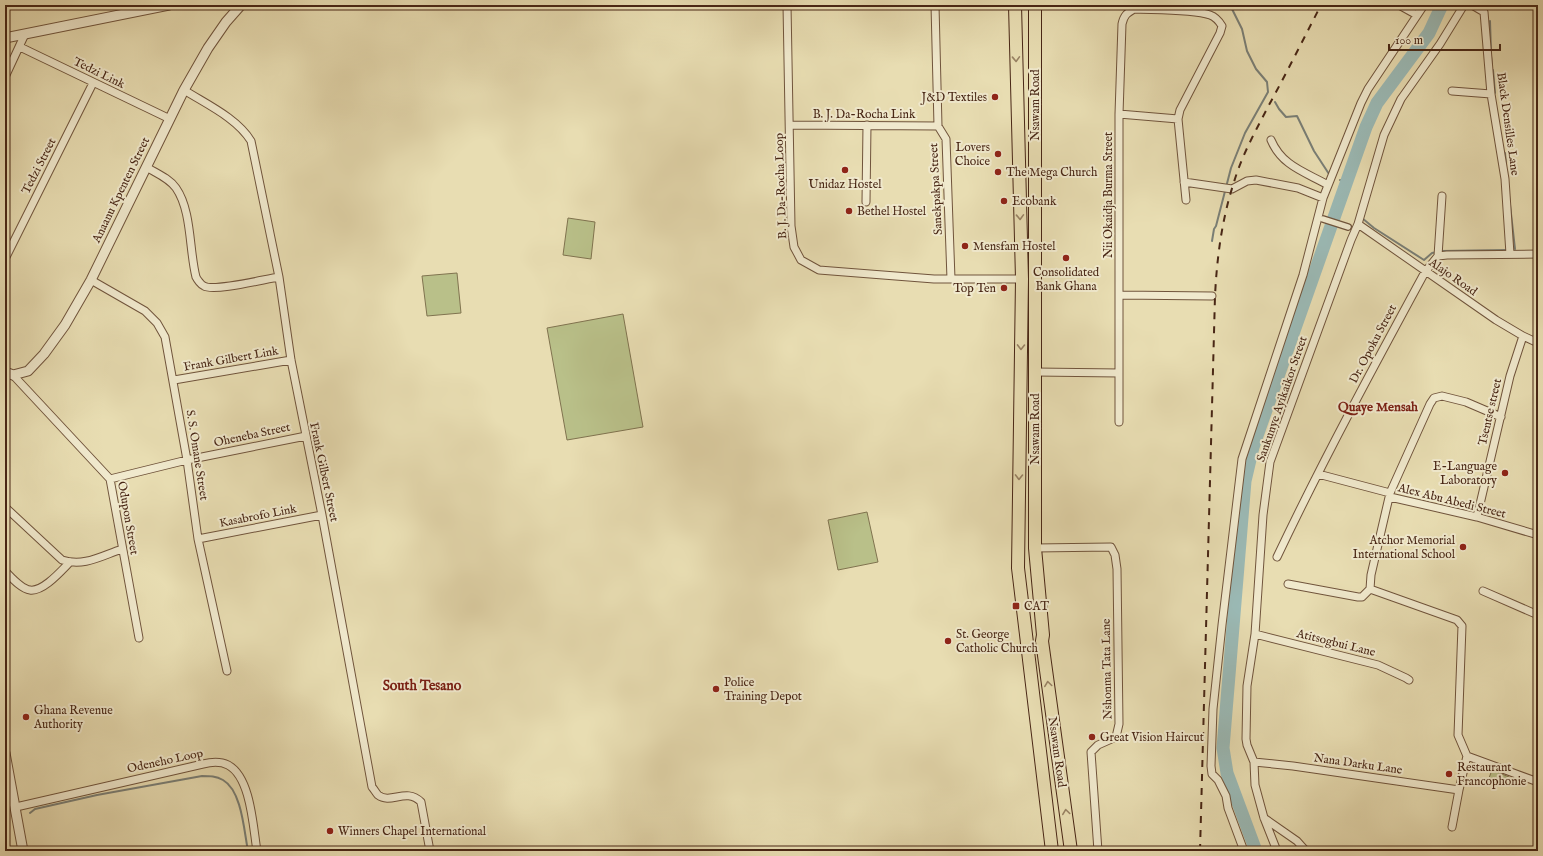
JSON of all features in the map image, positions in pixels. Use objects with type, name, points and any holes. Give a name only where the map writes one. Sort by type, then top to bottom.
[{"type":"highway","points":[[1004,5],[1011,10],[1015,20]]},
{"type":"highway","name":"Nsawam Road","points":[[1015,5],[1022,279],[1018,568],[1052,851]]},
{"type":"highway","name":"Nsawam Road","points":[[1032,5],[1035,548],[1043,635],[1042,642],[1071,851]]},
{"type":"street","points":[[5,38],[168,5]]},
{"type":"street","name":"Anaanu Kpenten Street","points":[[9,374],[28,371],[44,354],[64,325],[91,280],[184,90],[208,48],[226,22],[241,5]]},
{"type":"street","name":"B. J. Da-Rocha Loop","points":[[787,5],[791,226],[794,247],[801,260],[819,270],[934,279],[1022,279]]},
{"type":"street","name":"Sanekpakpa Street","points":[[935,5],[938,126],[946,139],[951,279]]},
{"type":"street","points":[[1122,5],[1125,15],[1134,9],[1185,11],[1210,15],[1218,19],[1222,26],[1220,33],[1180,110],[1178,119],[1186,200]]},
{"type":"street","points":[[1399,5],[1417,15]]},
{"type":"street","points":[[1244,851],[1228,808],[1226,796],[1218,780],[1212,774],[1210,766],[1215,694],[1242,459],[1303,275],[1323,198],[1328,185],[1368,89],[1424,5]]},
{"type":"street","name":"Sankunye Ayikaikor Street","points":[[1277,851],[1264,818],[1255,785],[1254,762],[1247,745],[1246,731],[1247,686],[1255,634],[1263,515],[1270,462],[1358,224],[1384,135],[1401,99],[1440,44],[1464,5]]},
{"type":"street","name":"Black Densilles Lane","points":[[1472,5],[1484,12],[1491,94],[1505,179],[1510,254]]},
{"type":"street","name":"Nii Okaidja Burma Street","points":[[1118,422],[1120,295],[1119,114],[1125,15]]},
{"type":"street","points":[[5,77],[25,34]]},
{"type":"street","name":"Tedzi Link","points":[[20,47],[170,119]]},
{"type":"street","name":"Tedzi Street","points":[[5,259],[94,83]]},
{"type":"street","name":"Frank Gilbert Street","points":[[184,90],[234,122],[245,131],[251,141],[279,277],[291,360],[322,515],[372,787],[378,795],[386,798],[411,795],[421,802],[430,851]]},
{"type":"street","points":[[1452,91],[1491,94]]},
{"type":"street","points":[[1119,114],[1178,119]]},
{"type":"street","name":"B. J. Da-Rocha Link","points":[[790,125],[938,126]]},
{"type":"street","points":[[866,202],[867,125]]},
{"type":"street","points":[[1271,140],[1276,151],[1286,162],[1328,185]]},
{"type":"street","points":[[146,166],[166,179],[175,187],[181,197],[187,221],[197,278],[204,286],[216,288],[279,277]]},
{"type":"street","points":[[1184,182],[1232,189],[1247,181],[1256,180],[1298,188],[1323,198]]},
{"type":"street","points":[[1442,196],[1438,256],[1538,254]]},
{"type":"street","points":[[1323,219],[1348,227]]},
{"type":"street","name":"Alajo Road","points":[[1358,224],[1496,320],[1538,343]]},
{"type":"street","name":"Dr. Opoku Street","points":[[1277,557],[1370,373],[1425,272],[1438,256]]},
{"type":"street","name":"S. S. Omane Street","points":[[91,280],[145,310],[157,323],[165,337],[174,380],[198,539],[226,671]]},
{"type":"street","points":[[1120,295],[1212,296]]},
{"type":"street","name":"Tsentse street","points":[[1477,517],[1510,376],[1523,336]]},
{"type":"street","name":"Frank Gilbert Link","points":[[174,380],[291,360]]},
{"type":"street","points":[[1035,372],[1119,373]]},
{"type":"street","name":"Odupon Street","points":[[9,374],[110,479],[138,638]]},
{"type":"street","points":[[1288,584],[1358,597],[1362,597],[1370,589],[1371,575],[1390,495],[1434,398],[1442,396],[1466,402],[1501,417]]},
{"type":"street","name":"Oheneba Street","points":[[110,479],[187,460],[306,436]]},
{"type":"street","name":"Alex Abu Abedi Street","points":[[1318,474],[1538,535]]},
{"type":"street","points":[[5,507],[62,560],[83,563],[122,549]]},
{"type":"street","name":"Kasabrofo Link","points":[[198,539],[322,515]]},
{"type":"street","name":"Nshonma Tata Lane","points":[[1035,548],[1111,547],[1115,555],[1117,568],[1119,724],[1116,736],[1098,745],[1091,752],[1098,851]]},
{"type":"street","points":[[5,571],[24,588],[34,590],[48,585],[70,562]]},
{"type":"street","points":[[1370,589],[1457,620],[1462,626],[1460,642],[1458,735],[1467,756],[1458,790],[1452,827]]},
{"type":"street","points":[[1483,591],[1538,615]]},
{"type":"street","name":"Atitsogbui Lane","points":[[1255,634],[1378,665],[1409,680]]},
{"type":"street","points":[[5,753],[11,791],[16,807],[24,851]]},
{"type":"street","points":[[1467,756],[1538,782]]},
{"type":"street","name":"Nana Darku Lane","points":[[1254,762],[1293,766],[1357,776],[1401,780],[1458,790]]},
{"type":"street","name":"Odeneho Loop","points":[[16,807],[203,764],[223,763],[236,771],[243,781],[249,802],[257,851]]},
{"type":"street","points":[[1264,818],[1297,841],[1306,851]]},
{"type":"green space","points":[[568,218],[595,222],[591,259],[563,255]]},
{"type":"green space","points":[[457,273],[461,313],[427,316],[422,276]]},
{"type":"green space","points":[[623,314],[643,427],[567,440],[547,328]]},
{"type":"green space","points":[[867,512],[878,562],[838,570],[828,520]]},
{"type":"green space","points":[[1492,770],[1509,777],[1506,785],[1489,778]]},
{"type":"waterway","points":[[1212,241],[1231,168],[1245,133],[1268,92],[1267,82],[1256,69],[1247,51],[1242,29],[1230,5]]},
{"type":"waterway","points":[[1256,851],[1227,773],[1223,748],[1245,481],[1253,447],[1366,127],[1377,103],[1429,33],[1442,5]]},
{"type":"waterway","points":[[1490,21],[1491,52]]},
{"type":"waterway","points":[[1491,56],[1492,66]]},
{"type":"waterway","points":[[1493,70],[1495,93]]},
{"type":"waterway","points":[[1275,102],[1286,117],[1297,116],[1314,151],[1329,174]]},
{"type":"waterway","points":[[1505,153],[1506,164]]},
{"type":"waterway","points":[[1340,180],[1347,183]]},
{"type":"waterway","points":[[1509,196],[1515,249]]},
{"type":"waterway","points":[[1362,218],[1374,228],[1424,260],[1432,253],[1437,252]]},
{"type":"waterway","points":[[1441,251],[1506,250]]},
{"type":"waterway","points":[[30,813],[35,809],[97,795],[202,776],[213,776],[223,780],[229,785],[234,793],[241,812],[248,851]]},
{"type":"railway","points":[[1200,851],[1215,296],[1221,238],[1226,210],[1237,172],[1245,152],[1321,5]]},
{"type":"place","name":"J&D Textiles","points":[[995,97]]},
{"type":"place","name":"Lovers Choice","points":[[998,154]]},
{"type":"place","name":"Unidaz Hostel","points":[[845,170]]},
{"type":"place","name":"The Mega Church","points":[[998,172]]},
{"type":"place","name":"Ecobank","points":[[1004,201]]},
{"type":"place","name":"Bethel Hostel","points":[[849,211]]},
{"type":"place","name":"Mensfam Hostel","points":[[965,246]]},
{"type":"place","name":"Consolidated Bank Ghana","points":[[1066,258]]},
{"type":"place","name":"Top Ten","points":[[1004,288]]},
{"type":"place","name":"E-Language Laboratory","points":[[1505,473]]},
{"type":"place","name":"Atchor Memorial International School","points":[[1463,547]]},
{"type":"place","name":"CAT","points":[[1016,606]]},
{"type":"place","name":"St. George Catholic Church","points":[[948,641]]},
{"type":"place","name":"Police Training Depot","points":[[716,689]]},
{"type":"place","name":"Ghana Revenue Authority","points":[[26,717]]},
{"type":"place","name":"Great Vision Haircut","points":[[1092,737]]},
{"type":"place","name":"Restaurant Francophonie","points":[[1449,774]]},
{"type":"place","name":"Winners Chapel International","points":[[330,831]]},
{"type":"district","name":"Quaye Mensah","points":[[1378,407]]},
{"type":"district","name":"South Tesano","points":[[422,686]]}]
